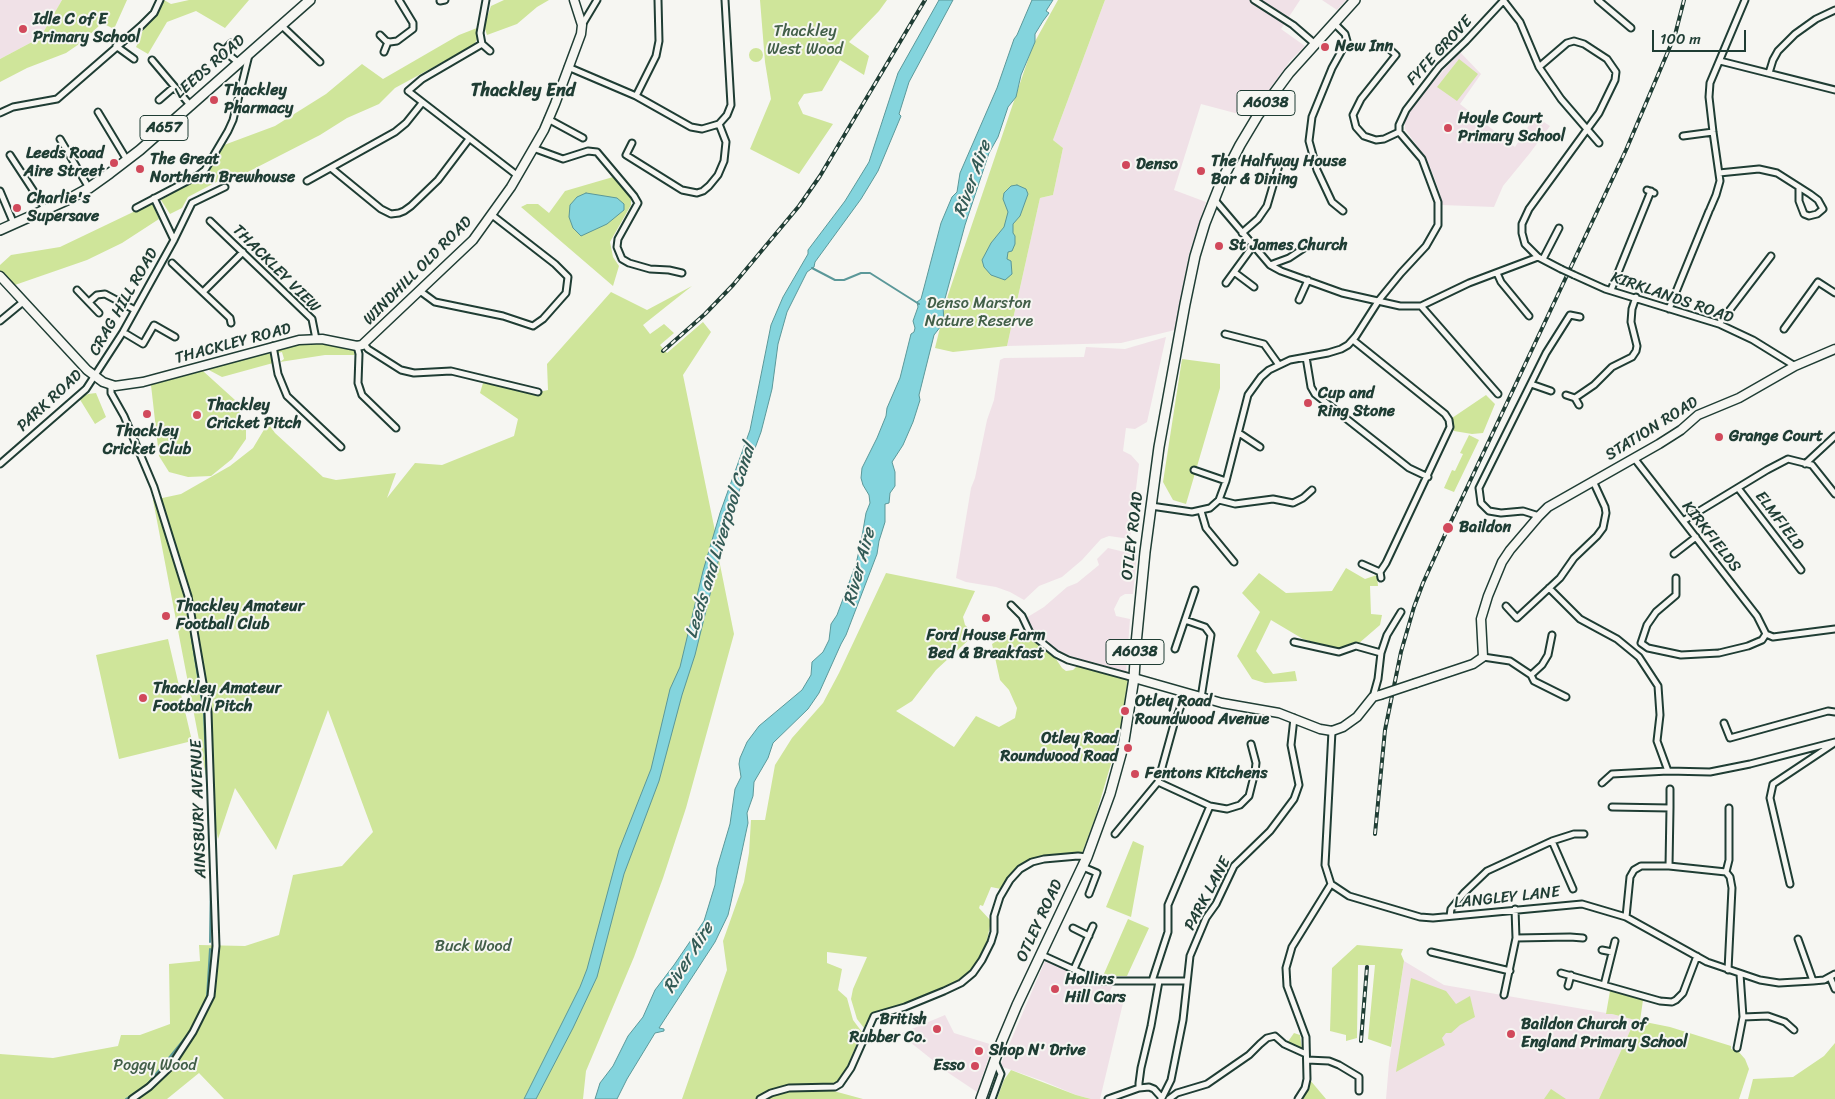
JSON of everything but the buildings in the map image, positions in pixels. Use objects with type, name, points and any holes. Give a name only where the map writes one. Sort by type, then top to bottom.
[{"type":"main road","name":"LEEDS ROAD","points":[[0,230],[46,210],[89,188],[127,160],[310,0]]},
{"type":"main road","name":"OTLEY ROAD","points":[[981,1099],[1022,994],[1083,867],[1100,825],[1120,756],[1130,713],[1138,616],[1159,447],[1195,256],[1214,199],[1248,129],[1276,90],[1355,0]]},
{"type":"street","points":[[0,113],[13,107],[57,99],[141,26],[154,13],[160,0]]},
{"type":"street","points":[[380,35],[388,42],[397,41],[414,29],[413,23],[399,0]]},
{"type":"street","points":[[440,0],[445,0]]},
{"type":"street","points":[[486,0],[480,34],[482,44],[490,52]]},
{"type":"street","points":[[574,0],[582,25]]},
{"type":"street","points":[[582,25],[597,0]]},
{"type":"street","points":[[636,96],[656,56],[659,41],[658,0]]},
{"type":"street","points":[[568,67],[636,96],[691,127],[702,129],[719,124],[728,115],[731,105],[725,0]]},
{"type":"street","points":[[1254,0],[1293,25],[1315,44]]},
{"type":"street","points":[[1504,0],[1520,22],[1539,67],[1561,100],[1599,143]]},
{"type":"street","name":"FYFE GROVE","points":[[1399,132],[1399,125],[1403,114],[1422,87],[1504,0]]},
{"type":"street","points":[[1598,0],[1630,28]]},
{"type":"street","points":[[1669,309],[1720,181],[1709,97],[1710,83],[1745,0]]},
{"type":"street","points":[[1770,74],[1773,60],[1778,51],[1795,34],[1816,18],[1835,10]]},
{"type":"street","points":[[1334,23],[1346,34],[1346,41],[1332,68],[1312,117],[1309,141],[1317,170],[1332,202],[1343,211]]},
{"type":"street","points":[[281,25],[320,62]]},
{"type":"street","name":"WINDHILL OLD ROAD","points":[[360,345],[474,240],[492,216],[518,176],[548,119],[581,34],[582,25]]},
{"type":"street","points":[[1539,67],[1567,43],[1574,41],[1584,44],[1613,65],[1616,72],[1616,80],[1599,113],[1529,209],[1522,224],[1525,244],[1541,258]]},
{"type":"street","points":[[384,52],[388,42]]},
{"type":"street","points":[[224,51],[231,43]]},
{"type":"street","points":[[482,44],[422,79],[408,91],[518,176]]},
{"type":"street","points":[[116,46],[134,59]]},
{"type":"street","points":[[1151,506],[1184,512],[1201,511],[1210,508],[1219,500],[1226,481],[1248,395],[1254,385],[1261,377],[1278,365],[1341,350],[1353,340],[1379,300],[1426,246],[1438,225],[1438,202],[1422,159],[1399,132],[1384,139],[1376,140],[1364,136],[1356,126],[1353,115],[1361,99],[1398,57],[1386,46]]},
{"type":"street","points":[[218,47],[239,63]]},
{"type":"street","points":[[136,208],[155,200],[205,170],[233,120],[250,52]]},
{"type":"street","points":[[152,60],[190,106]]},
{"type":"street","points":[[1720,61],[1835,90]]},
{"type":"street","points":[[159,100],[174,87]]},
{"type":"street","points":[[307,181],[395,132],[406,123],[422,103]]},
{"type":"street","points":[[98,112],[127,160]]},
{"type":"street","points":[[548,119],[582,138]]},
{"type":"street","points":[[632,143],[626,155],[682,190],[697,193],[709,186],[718,174],[724,161],[726,142],[719,124]]},
{"type":"street","points":[[1683,136],[1713,132]]},
{"type":"street","points":[[60,139],[89,188]]},
{"type":"street","points":[[331,168],[381,209],[391,214],[399,213],[411,206],[438,180],[469,139]]},
{"type":"street","points":[[533,148],[563,159],[588,151],[597,152],[638,203],[618,239],[617,248],[622,259],[650,269],[682,273]]},
{"type":"street","points":[[10,155],[46,210]]},
{"type":"street","points":[[1242,233],[1258,219],[1267,206],[1280,162]]},
{"type":"street","points":[[1719,173],[1768,169],[1799,187],[1826,208],[1817,214],[1809,216],[1804,214],[1799,202],[1799,187]]},
{"type":"street","name":"CRAG HILL ROAD","points":[[95,377],[123,332],[174,240],[192,203],[225,187]]},
{"type":"street","points":[[0,191],[14,224]]},
{"type":"street","points":[[1611,290],[1651,191]]},
{"type":"street","points":[[1214,199],[1270,265],[1281,271],[1342,293],[1400,306],[1421,306],[1470,283],[1541,258],[1559,228]]},
{"type":"street","name":"CRAG HILL ROAD","points":[[155,200],[174,240]]},
{"type":"street","points":[[420,291],[435,302],[503,316],[533,326],[544,319],[566,293],[568,277],[555,264],[492,216]]},
{"type":"street","name":"THACKLEY VIEW","points":[[210,220],[312,319],[316,339]]},
{"type":"street","points":[[1226,283],[1253,246]]},
{"type":"street","points":[[1270,265],[1289,258],[1307,246]]},
{"type":"street","points":[[203,292],[243,252]]},
{"type":"street","points":[[1720,324],[1771,256]]},
{"type":"street","name":"KIRKLANDS ROAD","points":[[1541,258],[1574,275],[1611,290],[1720,324],[1752,340],[1795,366]]},
{"type":"street","points":[[172,263],[230,318],[231,322]]},
{"type":"street","points":[[1234,272],[1254,287]]},
{"type":"street","points":[[1498,272],[1501,282],[1529,316]]},
{"type":"street","name":"THACKLEY ROAD","points":[[0,276],[95,377],[111,385],[125,386],[143,382],[273,346],[299,340],[316,339],[360,345],[402,370],[414,372],[451,370],[538,392]]},
{"type":"street","points":[[1299,300],[1308,280]]},
{"type":"street","points":[[1784,330],[1818,282],[1835,293]]},
{"type":"street","points":[[77,290],[99,314]]},
{"type":"street","points":[[89,302],[98,295],[105,294],[135,310]]},
{"type":"street","points":[[1575,398],[1594,385],[1612,367],[1632,358],[1637,346],[1631,322],[1632,309],[1636,298]]},
{"type":"street","points":[[0,321],[23,302]]},
{"type":"street","points":[[1421,306],[1498,394]]},
{"type":"street","points":[[1538,516],[1523,511],[1492,513],[1484,508],[1479,497],[1479,488],[1546,353],[1570,314],[1580,317]]},
{"type":"street","points":[[123,332],[142,344],[154,325],[175,337]]},
{"type":"street","points":[[1225,334],[1264,344],[1278,365]]},
{"type":"street","points":[[1353,340],[1444,414],[1449,420],[1450,431],[1381,575],[1362,564]]},
{"type":"street","points":[[360,345],[358,383],[362,395],[396,428]]},
{"type":"street","points":[[273,346],[278,374],[287,396],[341,447]]},
{"type":"street","name":"STATION ROAD","points":[[1483,657],[1481,618],[1485,603],[1502,562],[1538,516],[1560,500],[1680,430],[1698,415],[1739,398],[1795,366],[1835,349]]},
{"type":"street","points":[[1306,357],[1311,388],[1315,394],[1394,457],[1410,468],[1428,476]]},
{"type":"street","name":"PARK ROAD","points":[[0,464],[86,389],[95,377]]},
{"type":"street","points":[[1531,384],[1551,391]]},
{"type":"street","name":"AINSBURY AVENUE","points":[[111,385],[111,393],[124,416],[154,487],[188,596],[208,712],[216,946],[210,996],[193,1032],[170,1067],[149,1087],[132,1099]]},
{"type":"street","points":[[1566,395],[1575,398],[1579,405]]},
{"type":"street","points":[[1239,432],[1260,447]]},
{"type":"street","points":[[1805,464],[1835,436]]},
{"type":"street","name":"KIRKFIELDS","points":[[1634,458],[1757,616],[1766,634]]},
{"type":"street","points":[[1683,521],[1788,460],[1812,465],[1835,494]]},
{"type":"street","points":[[1194,470],[1226,481]]},
{"type":"street","points":[[1506,606],[1517,618],[1560,578],[1574,558],[1603,528],[1606,513],[1605,507],[1593,481]]},
{"type":"street","name":"ELMFIELD","points":[[1738,488],[1800,570]]},
{"type":"street","points":[[1219,500],[1236,504],[1273,499],[1293,503],[1303,498],[1312,490]]},
{"type":"street","points":[[1201,511],[1206,528],[1234,562]]},
{"type":"street","points":[[1674,554],[1696,537]]},
{"type":"street","points":[[1676,578],[1676,595],[1656,612],[1647,625],[1641,643],[1648,648],[1681,655],[1719,653],[1748,646],[1762,640],[1766,634],[1773,638],[1835,629]]},
{"type":"street","points":[[1549,588],[1580,619],[1617,639],[1639,657],[1658,686],[1660,715],[1657,741],[1668,771]]},
{"type":"street","points":[[1175,649],[1195,590]]},
{"type":"street","points":[[1011,605],[1022,616],[1033,636],[1056,654],[1068,660],[1201,698],[1280,713],[1320,729],[1332,730],[1343,727],[1357,717],[1377,696],[1473,664],[1483,657],[1510,661],[1531,675],[1534,681],[1566,697]]},
{"type":"street","points":[[1377,696],[1381,653],[1387,635],[1401,612]]},
{"type":"street","points":[[1185,620],[1205,627],[1211,635],[1201,698]]},
{"type":"street","points":[[1531,675],[1542,665],[1548,655],[1552,635]]},
{"type":"street","points":[[1294,642],[1339,652],[1356,646],[1381,653]]},
{"type":"street","points":[[1116,834],[1158,782],[1174,724],[1186,693]]},
{"type":"street","points":[[1724,723],[1730,738],[1828,711],[1835,712]]},
{"type":"street","name":"PARK LANE","points":[[1162,1098],[1171,1080],[1183,1020],[1190,956],[1206,918],[1216,904],[1234,866],[1270,831],[1294,799],[1299,785],[1291,745],[1294,718]]},
{"type":"street","points":[[1298,1099],[1305,1088],[1306,1037],[1287,986],[1286,968],[1292,947],[1330,884],[1325,864],[1332,730]]},
{"type":"street","points":[[1602,783],[1612,774],[1668,771],[1710,772],[1750,764],[1835,742]]},
{"type":"street","points":[[1790,884],[1770,798],[1773,784],[1835,742]]},
{"type":"street","points":[[1158,782],[1210,806],[1227,809],[1240,805],[1249,796],[1256,763],[1251,744]]},
{"type":"street","points":[[1669,866],[1670,789]]},
{"type":"street","points":[[1152,981],[1168,932],[1168,905],[1210,806]]},
{"type":"street","points":[[1612,807],[1670,808]]},
{"type":"street","points":[[1728,970],[1732,888],[1730,878],[1726,872],[1729,860],[1729,808]]},
{"type":"street","points":[[1450,916],[1451,909],[1464,893],[1487,871],[1552,841],[1574,834],[1584,834]]},
{"type":"street","points":[[1552,841],[1573,889]]},
{"type":"street","points":[[760,1099],[771,1093],[789,1088],[835,1087],[840,1084],[851,1068],[874,1016],[904,1007],[944,991],[973,973],[991,942],[994,932],[994,916],[1000,898],[1010,880],[1020,869],[1032,862],[1044,859],[1065,856],[1087,857]]},
{"type":"street","points":[[1626,917],[1630,877],[1634,870],[1641,866],[1669,866],[1726,872]]},
{"type":"street","points":[[1083,867],[1097,873],[1089,894]]},
{"type":"street","name":"LANGLEY LANE","points":[[1330,884],[1349,896],[1420,917],[1582,904],[1626,917],[1697,956],[1728,970],[1770,982],[1814,981],[1832,976],[1835,989]]},
{"type":"street","points":[[1504,995],[1516,938],[1515,909]]},
{"type":"street","points":[[1074,969],[1093,926]]},
{"type":"street","points":[[1073,928],[1089,936]]},
{"type":"street","points":[[1516,938],[1583,938]]},
{"type":"street","points":[[1798,939],[1814,981]]},
{"type":"street","points":[[1604,985],[1615,941]]},
{"type":"street","points":[[1602,950],[1612,952]]},
{"type":"street","points":[[1431,952],[1510,971]]},
{"type":"street","points":[[1042,955],[1099,981],[1186,981]]},
{"type":"street","points":[[1561,973],[1636,992],[1660,1001],[1676,1000],[1686,989],[1697,956]]},
{"type":"street","points":[[1738,1048],[1742,1017],[1740,974]]},
{"type":"street","points":[[1568,986],[1571,975]]},
{"type":"street","points":[[1139,1088],[1138,1083],[1159,981]]},
{"type":"street","points":[[1742,1017],[1768,1016],[1785,1022],[1794,1030]]},
{"type":"street","points":[[1169,1099],[1177,1093],[1207,1084],[1249,1055],[1267,1038],[1275,1036],[1284,1044],[1306,1054]]},
{"type":"street","points":[[1307,1060],[1329,1061],[1339,1065],[1359,1077],[1360,1091]]},
{"type":"street","points":[[992,1099],[1001,1074],[995,1061]]},
{"type":"street","points":[[1108,1099],[1139,1088],[1149,1087],[1154,1089],[1162,1098]]},
{"type":"shaded area","name":"Idle C of E Primary School","points":[[0,0],[62,0],[37,43],[32,42],[0,59]]},
{"type":"shaded area","points":[[1105,0],[1300,0],[1281,29],[1305,46],[1290,61],[1250,117],[1201,104],[1174,190],[1206,202],[1189,254],[1175,330],[1121,343],[1007,346],[1040,198],[1053,195],[1063,148],[1053,140]]},
{"type":"shaded area","points":[[1322,0],[1346,0],[1337,10]]},
{"type":"shaded area","name":"Hoyle Court Primary School","points":[[1460,52],[1481,74],[1460,104],[1515,147],[1535,116],[1550,126],[1503,186],[1494,207],[1442,205],[1440,193],[1430,167],[1405,129],[1405,118],[1424,92]]},
{"type":"shaded area","points":[[1166,337],[1147,422],[1135,429],[1126,428],[1123,451],[1131,455],[1139,464],[1130,539],[1109,536],[1101,539],[1082,560],[1062,577],[1039,586],[1024,600],[996,587],[966,582],[956,578],[971,488],[975,478],[987,420],[994,400],[1000,360],[1004,358],[1084,357],[1086,347],[1125,349]]},
{"type":"shaded area","points":[[1108,548],[1137,555],[1133,594],[1125,594],[1120,597],[1114,609],[1116,616],[1130,619],[1126,673],[1067,657],[1053,651],[1032,631],[1026,618],[1044,607],[1067,587],[1077,583],[1099,565],[1097,559]]},
{"type":"shaded area","points":[[1045,961],[1102,984],[1113,985],[1109,993],[1124,999],[1100,1099],[1076,1095],[1000,1066]]},
{"type":"shaded area","name":"Baildon Church of England Primary School","points":[[1404,961],[1444,985],[1612,1014],[1635,1020],[1599,1099],[1386,1099],[1389,1063]]},
{"type":"shaded area","points":[[945,1015],[954,1033],[993,1045],[977,1092],[950,1074],[900,1034]]},
{"type":"green space","points":[[62,0],[127,0],[114,29],[102,23],[82,42],[66,53],[27,68],[0,82],[0,59],[32,42],[37,43]]},
{"type":"green space","points":[[164,0],[171,4],[189,0],[249,0],[225,28],[196,11],[167,22],[148,54],[136,47],[138,43],[132,39],[157,14]]},
{"type":"green space","points":[[504,0],[549,0],[537,7],[517,24],[487,35],[484,26],[491,6]]},
{"type":"green space","name":"Thackley West Wood","points":[[760,0],[887,0],[849,42],[869,56],[864,75],[840,60],[822,91],[804,94],[798,103],[803,114],[833,124],[799,174],[750,149],[771,99],[765,62]]},
{"type":"green space","name":"Denso Marston Nature Reserve","points":[[1058,0],[1105,0],[1053,140],[1063,148],[1053,195],[1040,198],[1007,346],[953,352],[935,348],[948,295],[1033,45]]},
{"type":"green space","points":[[477,28],[477,39],[474,45],[395,88],[379,104],[347,118],[320,135],[236,178],[222,179],[188,197],[182,208],[170,214],[161,200],[207,173],[224,145],[275,126],[326,94],[362,64],[383,79],[459,35]]},
{"type":"green space","points":[[753,48],[759,48],[763,55],[759,62],[753,62],[749,58],[749,52]]},
{"type":"green space","points":[[1459,59],[1478,74],[1457,101],[1437,87]]},
{"type":"green space","points":[[613,177],[631,198],[631,205],[610,242],[613,257],[619,266],[613,286],[521,207],[527,204],[538,204],[549,213],[565,191]]},
{"type":"green space","points":[[152,203],[159,219],[122,243],[87,260],[12,286],[0,273],[0,265],[11,255],[60,247]]},
{"type":"green space","points":[[692,286],[643,325],[650,334],[664,324],[674,333],[660,345],[667,353],[703,322],[711,332],[683,375],[734,634],[686,808],[634,957],[586,1071],[583,1099],[224,1099],[199,1073],[167,1099],[0,1099],[0,1054],[53,1058],[118,1046],[121,1035],[140,1035],[170,1024],[169,964],[200,961],[199,945],[245,946],[279,935],[293,875],[342,866],[373,832],[328,710],[276,850],[235,788],[218,839],[153,500],[181,494],[230,466],[253,448],[268,423],[275,433],[323,477],[336,480],[396,473],[387,498],[415,463],[442,465],[514,436],[518,419],[480,393],[483,383],[533,393],[548,390],[547,364],[611,292],[647,310]]},
{"type":"green space","points":[[319,343],[353,349],[355,355],[325,355],[280,362],[284,359],[282,352],[278,353],[278,349]]},
{"type":"green space","points":[[267,353],[270,354],[273,363],[222,377],[207,369]]},
{"type":"green space","points":[[1182,359],[1220,364],[1220,388],[1186,504],[1173,500],[1163,482]]},
{"type":"green space","name":"Thackley Cricket Pitch","points":[[203,371],[235,400],[246,429],[246,439],[232,459],[211,476],[188,477],[169,472],[159,456],[151,385]]},
{"type":"green space","points":[[96,393],[106,417],[95,424],[79,398]]},
{"type":"green space","points":[[1486,395],[1495,404],[1483,433],[1472,434],[1454,431],[1452,418]]},
{"type":"green space","points":[[1469,435],[1479,440],[1454,492],[1444,488],[1452,470],[1455,471],[1463,454],[1460,453]]},
{"type":"green space","points":[[1346,568],[1365,579],[1377,575],[1378,586],[1370,586],[1371,614],[1382,615],[1380,625],[1358,644],[1335,649],[1303,639],[1271,620],[1256,651],[1273,674],[1295,671],[1297,681],[1265,683],[1252,679],[1237,656],[1260,612],[1242,593],[1259,573],[1286,593],[1332,591]]},
{"type":"green space","points":[[886,573],[975,591],[963,617],[965,625],[975,634],[936,670],[912,701],[896,711],[954,747],[976,716],[999,727],[1015,718],[1017,708],[1009,690],[1000,680],[992,644],[1005,635],[1025,634],[1031,637],[1054,656],[1066,671],[1073,670],[1078,665],[1128,678],[1121,730],[1095,818],[1082,853],[1039,857],[1021,866],[1012,874],[1001,889],[991,887],[983,906],[980,905],[979,908],[991,921],[986,945],[972,970],[952,984],[899,1006],[877,1011],[867,1021],[864,1028],[857,1019],[851,999],[853,989],[867,957],[827,952],[827,963],[842,969],[838,990],[847,998],[853,1020],[862,1032],[839,1081],[780,1087],[756,1099],[682,1099],[727,970],[723,941],[744,882],[749,853],[751,820],[765,820],[775,765],[792,738],[823,703]]},
{"type":"green space","name":"Thackley Amateur Football Pitch","points":[[168,639],[192,741],[119,759],[96,655]]},
{"type":"green space","points":[[1133,841],[1144,846],[1131,917],[1106,907]]},
{"type":"green space","points":[[1128,919],[1149,928],[1127,976],[1103,976]]},
{"type":"green space","points":[[1357,945],[1403,949],[1401,954],[1404,961],[1391,1047],[1368,1039],[1375,965],[1358,965],[1357,1038],[1346,1041],[1346,1035],[1330,1031],[1332,968]]},
{"type":"green space","points":[[1411,978],[1446,991],[1456,1004],[1470,996],[1475,1017],[1460,1025],[1451,1033],[1446,1033],[1442,1038],[1445,1045],[1396,1072]]},
{"type":"green space","points":[[1610,991],[1643,1000],[1640,1021],[1670,1027],[1731,1046],[1731,1049],[1738,1051],[1745,1059],[1749,1069],[1739,1099],[1599,1099],[1635,1020],[1606,1014]]},
{"type":"green space","points":[[1294,1033],[1300,1035],[1302,1049],[1287,1043]]},
{"type":"green space","points":[[1835,1043],[1835,1099],[1748,1099],[1753,1079],[1793,1077],[1824,1056]]},
{"type":"green space","points":[[1011,1070],[1091,1099],[997,1099],[1004,1080]]},
{"type":"green space","points":[[1310,1080],[1326,1099],[1301,1099]]},
{"type":"green space","points":[[807,1089],[830,1090],[863,1099],[767,1099],[785,1092]]},
{"type":"green space","points":[[1551,1089],[1566,1099],[1544,1099]]},
{"type":"water","name":"Leeds and Liverpool Canal","points":[[939,0],[953,0],[909,82],[899,114],[901,116],[878,171],[861,199],[815,262],[814,267],[807,272],[787,312],[778,344],[772,389],[761,432],[728,521],[723,528],[723,542],[695,655],[682,695],[659,781],[624,874],[597,977],[536,1099],[524,1099],[580,987],[587,969],[619,850],[651,769],[670,689],[680,667],[703,571],[720,513],[750,430],[771,325],[783,297],[808,254],[808,250],[845,201],[869,162],[898,73]]},
{"type":"water","name":"River Aire","points":[[1032,0],[1053,0],[1046,11],[1049,13],[1035,34],[1035,42],[1021,75],[1016,97],[1008,107],[998,137],[989,153],[965,225],[943,306],[944,322],[934,335],[919,395],[920,400],[903,445],[892,462],[895,472],[895,486],[890,493],[889,503],[885,504],[885,522],[877,554],[846,635],[819,693],[808,709],[773,743],[768,758],[754,782],[753,796],[747,813],[748,823],[728,915],[715,942],[659,1028],[664,1029],[664,1031],[655,1033],[617,1099],[595,1099],[600,1083],[613,1066],[628,1036],[643,1017],[655,990],[704,921],[730,824],[735,789],[741,777],[740,758],[747,742],[759,726],[802,690],[811,675],[812,662],[823,652],[829,640],[831,624],[837,615],[856,564],[866,513],[870,503],[869,495],[861,478],[862,468],[877,438],[900,378],[911,334],[915,328],[913,321],[918,307],[917,302],[921,299],[941,223],[952,197],[957,192],[960,173],[997,88],[1014,39]]},
{"type":"water","points":[[1017,185],[1026,189],[1028,194],[1020,216],[1013,224],[1015,244],[1012,251],[1008,252],[1007,259],[1011,261],[1012,274],[1005,280],[991,275],[984,267],[982,260],[991,243],[1004,227],[1008,212],[1003,199],[1004,193],[1011,186]]},
{"type":"water","points":[[586,193],[617,198],[624,204],[624,210],[607,224],[581,236],[573,228],[569,217],[570,205],[577,197]]},
{"type":"waterway","points":[[812,268],[835,280],[844,280],[861,273],[870,273],[919,304]]},
{"type":"waterway","points":[[191,633],[204,714],[207,783]]},
{"type":"waterway","points":[[208,802],[211,876],[210,942]]},
{"type":"waterway","points":[[198,1017],[207,997],[210,949]]},
{"type":"waterway","points":[[126,1099],[147,1085],[190,1032]]},
{"type":"railway","points":[[663,351],[705,314],[733,285],[799,206],[820,176],[925,0]]},
{"type":"railway","points":[[1375,834],[1385,730],[1401,652],[1414,607],[1448,528],[1626,150],[1675,35],[1684,0]]},
{"type":"railway","points":[[1361,1041],[1367,967]]},
{"type":"place","name":"Idle C of E Primary School","points":[[23,29]]},
{"type":"place","name":"New Inn","points":[[1325,47]]},
{"type":"place","name":"Thackley Pharmacy","points":[[214,100]]},
{"type":"place","name":"Hoyle Court Primary School","points":[[1448,128]]},
{"type":"place","name":"Leeds Road Aire Street","points":[[114,163]]},
{"type":"place","name":"Denso","points":[[1126,165]]},
{"type":"place","name":"The Great Northern Brewhouse","points":[[140,169]]},
{"type":"place","name":"The Halfway House Bar & Dining","points":[[1201,171]]},
{"type":"place","name":"Charlie's Supersave","points":[[17,208]]},
{"type":"place","name":"St James Church","points":[[1219,246]]},
{"type":"place","name":"Cup and Ring Stone","points":[[1308,403]]},
{"type":"place","name":"Thackley Cricket Club","points":[[147,414]]},
{"type":"place","name":"Thackley Cricket Pitch","points":[[197,415]]},
{"type":"place","name":"Grange Court","points":[[1719,437]]},
{"type":"place","name":"Baildon","points":[[1448,528]]},
{"type":"place","name":"Thackley Amateur Football Club","points":[[166,616]]},
{"type":"place","name":"Ford House Farm Bed & Breakfast","points":[[986,618]]},
{"type":"place","name":"Thackley Amateur Football Pitch","points":[[143,698]]},
{"type":"place","name":"Otley Road Roundwood Avenue","points":[[1125,711]]},
{"type":"place","name":"Otley Road Roundwood Road","points":[[1128,748]]},
{"type":"place","name":"Fentons Kitchens","points":[[1135,774]]},
{"type":"place","name":"Hollins Hill Cars","points":[[1055,989]]},
{"type":"place","name":"British Rubber Co.","points":[[937,1029]]},
{"type":"place","name":"Baildon Church of England Primary School","points":[[1511,1034]]},
{"type":"place","name":"Shop N' Drive","points":[[979,1051]]},
{"type":"place","name":"Esso","points":[[975,1066]]},
{"type":"district","name":"Thackley End","points":[[523,91]]},
{"type":"park label","name":"Buck Wood","points":[[473,947]]},
{"type":"park label","name":"Poggy Wood","points":[[155,1066]]}]
